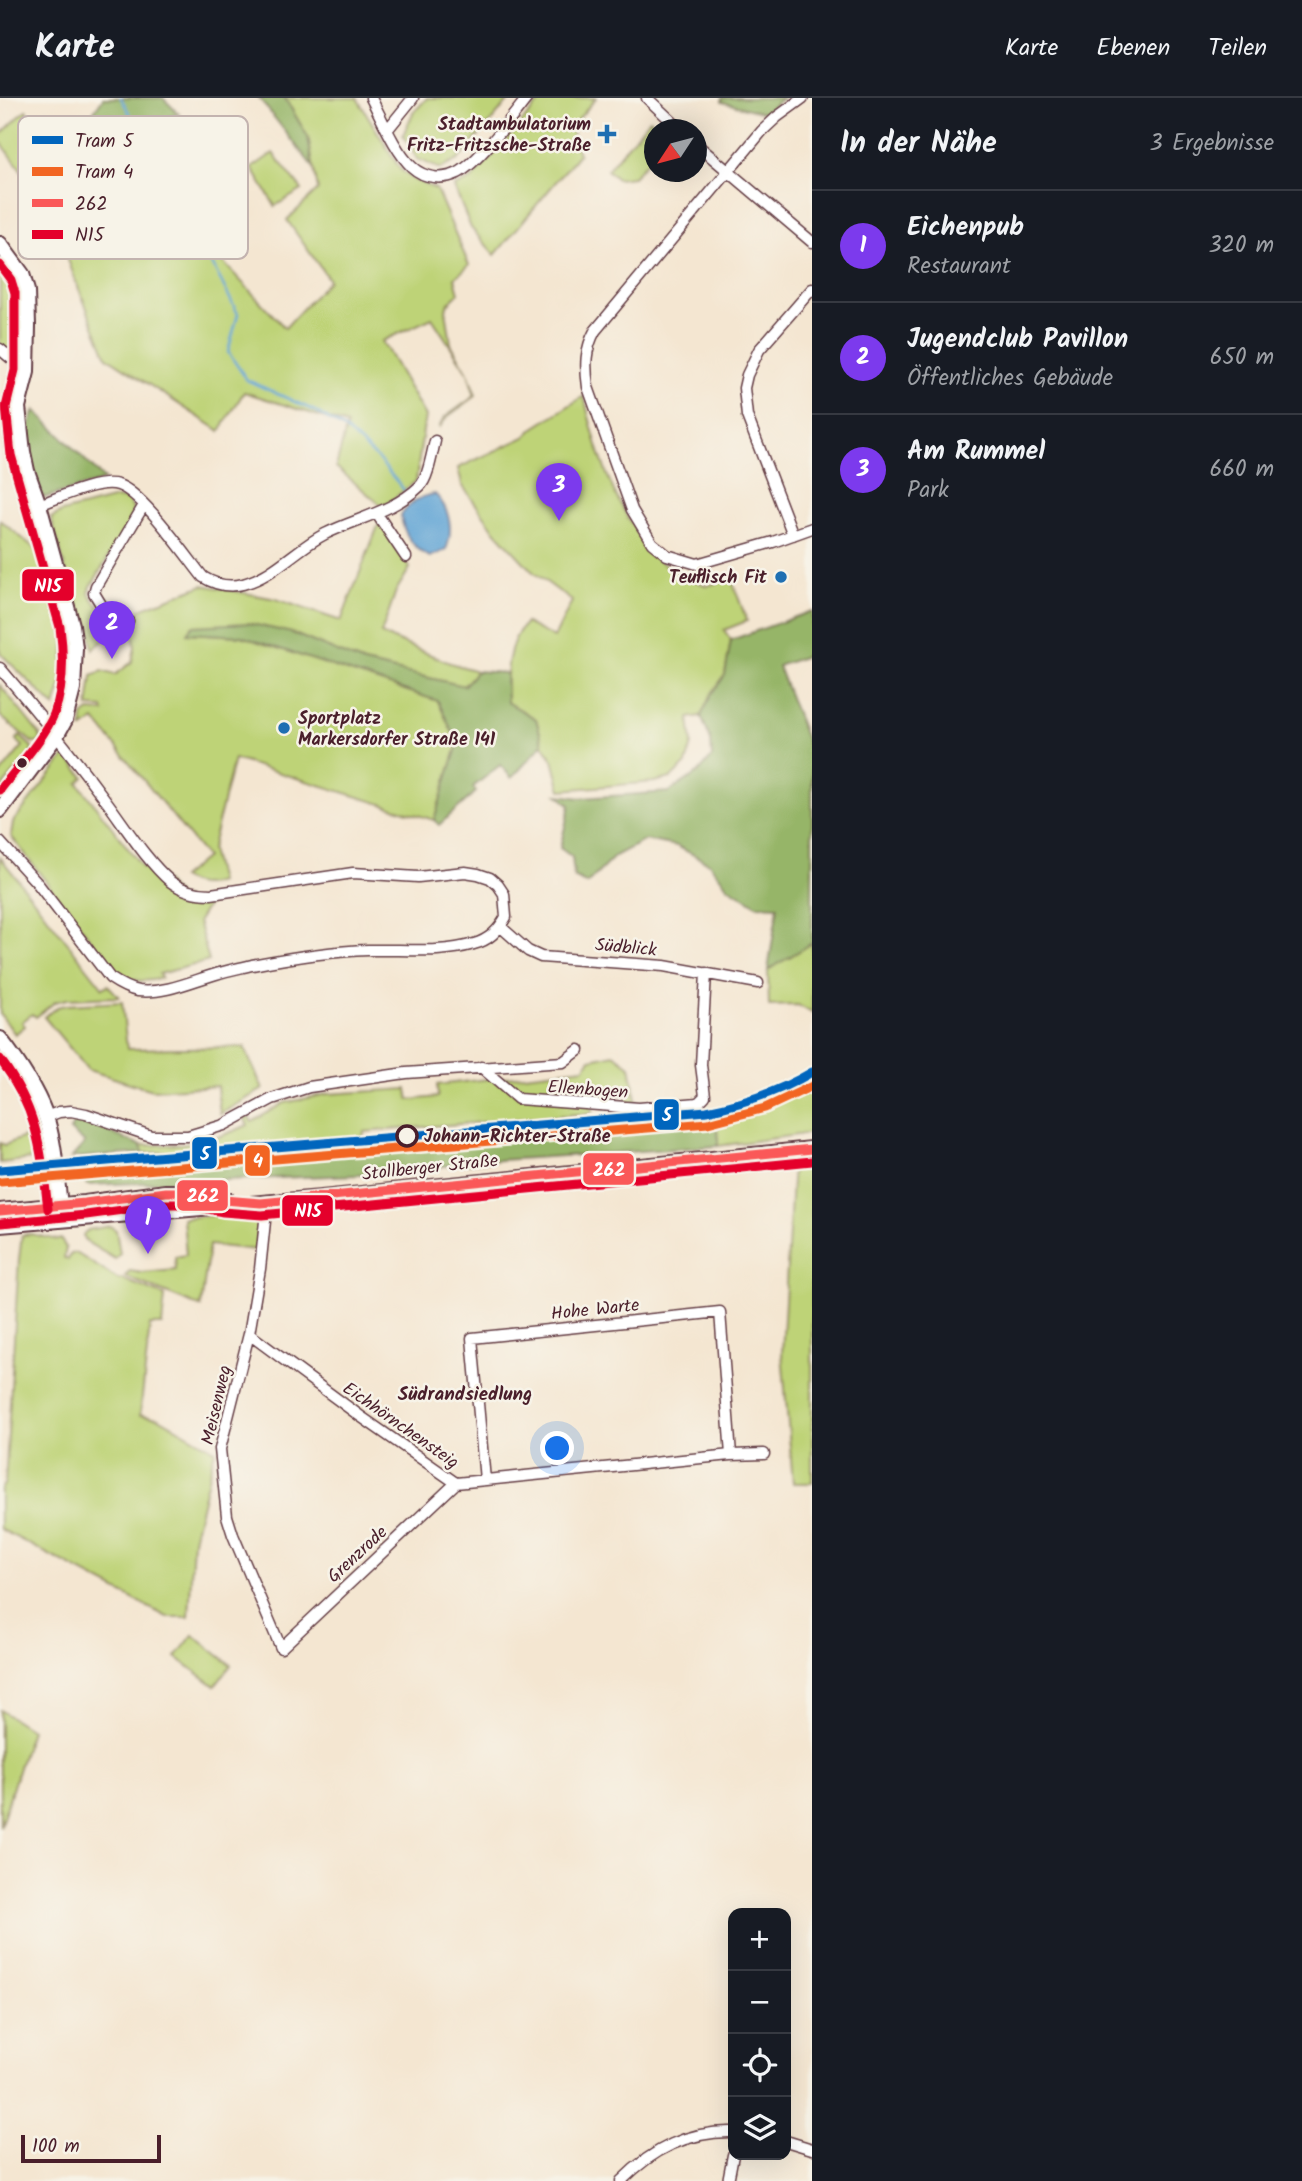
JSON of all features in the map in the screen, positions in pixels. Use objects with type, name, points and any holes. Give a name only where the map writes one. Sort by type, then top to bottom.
[{"type":"main road","points":[[0,244],[22,274],[27,291],[27,372],[18,407],[27,471],[72,625],[75,648],[75,668],[68,709],[56,736],[0,810]]},
{"type":"main road","points":[[0,1039],[27,1078],[46,1116],[61,1212]]},
{"type":"main road","name":"Stollberger Straße","points":[[0,1211],[61,1212],[264,1203],[812,1149]]},
{"type":"main road","name":"Stollberger Straße","points":[[0,1225],[61,1212]]},
{"type":"street","points":[[372,98],[406,160],[421,174],[439,178],[457,173],[470,164],[527,98]]},
{"type":"street","points":[[388,129],[414,98]]},
{"type":"street","points":[[647,98],[669,119]]},
{"type":"street","points":[[803,98],[777,117],[727,171],[595,331],[586,355],[588,387],[632,510],[656,547],[667,555],[697,565],[812,528]]},
{"type":"street","points":[[707,154],[812,242]]},
{"type":"street","points":[[793,535],[747,416],[744,388],[759,350],[812,289]]},
{"type":"street","points":[[0,349],[27,372]]},
{"type":"street","points":[[39,505],[100,485],[118,485],[144,505],[203,577],[225,586],[239,585],[254,581],[323,535],[377,514],[408,496],[423,484],[435,441]]},
{"type":"street","points":[[128,621],[102,606],[94,593],[144,505]]},
{"type":"street","points":[[377,514],[406,557]]},
{"type":"street","points":[[0,668],[151,860],[182,889],[197,894],[211,894],[353,873],[418,877],[478,873],[490,878],[504,894],[506,918],[485,941],[471,945],[431,950],[324,953],[255,965],[175,986],[139,991],[122,987],[110,978],[38,884],[0,842]]},
{"type":"street","name":"Südblick","points":[[501,926],[528,951],[541,957],[664,966],[758,983]]},
{"type":"street","name":"Ellenbogen","points":[[481,1068],[518,1099],[639,1108],[698,1103],[705,1096],[701,1055],[706,973]]},
{"type":"street","points":[[46,1116],[71,1111],[151,1136],[188,1136],[224,1125],[272,1099],[309,1087],[407,1073],[563,1062],[579,1050]]},
{"type":"street","name":"Meisenweg","points":[[264,1203],[260,1269],[249,1334],[220,1449],[227,1516],[281,1648]]},
{"type":"street","name":"Hohe Warte","points":[[485,1480],[472,1338],[720,1312],[731,1455]]},
{"type":"street","name":"Eichhörnchensteig","points":[[249,1334],[456,1483],[764,1454]]},
{"type":"street","name":"Grenzrode","points":[[281,1648],[456,1483]]},
{"type":"street","points":[[621,2181],[638,2165],[672,2143],[706,2133],[728,2132]]},
{"type":"street","points":[[791,2143],[812,2149]]},
{"type":"street","points":[[728,2181],[732,2160]]},
{"type":"green space","points":[[103,98],[163,98],[179,114],[93,116]]},
{"type":"green space","points":[[259,98],[285,98],[308,137],[313,167]]},
{"type":"green space","points":[[285,98],[357,98],[400,169],[414,180],[436,189],[469,265],[455,278],[459,293],[447,305],[446,310],[451,344],[468,373],[432,318],[382,341],[425,416],[416,481],[383,507],[336,467],[347,425],[244,392],[220,431],[107,357],[68,259],[220,259],[285,328],[329,280],[287,220],[318,190],[308,137]]},
{"type":"green space","points":[[427,98],[511,98],[458,160],[440,169],[417,159],[403,135],[413,113]]},
{"type":"green space","points":[[543,98],[596,98],[571,128],[579,154],[495,255],[471,228],[454,187],[472,179]]},
{"type":"green space","points":[[722,98],[783,98],[764,113],[722,102]]},
{"type":"green space","points":[[18,118],[18,165],[0,141],[0,135]]},
{"type":"green space","points":[[644,126],[644,165],[633,177],[617,179],[607,170]]},
{"type":"green space","points":[[273,153],[302,190],[275,206],[252,168]]},
{"type":"green space","points":[[0,244],[22,274],[27,372],[0,344]]},
{"type":"green space","points":[[468,373],[476,396],[447,417],[439,428],[444,418],[475,396]]},
{"type":"green space","points":[[584,396],[607,474],[634,528],[658,559],[677,572],[707,586],[731,578],[747,621],[724,630],[731,640],[725,675],[701,716],[689,718],[692,744],[686,764],[671,778],[654,782],[561,790],[553,760],[543,744],[536,719],[507,702],[507,671],[514,640],[526,623],[554,638],[572,601],[533,572],[496,532],[462,485],[458,468],[525,437],[534,428]]},
{"type":"green space","points":[[35,410],[105,480],[43,498],[28,455],[28,434]]},
{"type":"green space","name":"Sportplatz Markersdorfer Straße 141","points":[[116,498],[128,500],[133,509],[131,521],[89,593],[105,611],[128,617],[130,613],[203,585],[276,599],[341,621],[380,521],[410,568],[396,591],[381,634],[450,663],[477,671],[464,686],[364,663],[292,633],[187,633],[241,636],[438,701],[458,744],[434,820],[234,759],[211,850],[219,882],[199,885],[181,878],[206,857],[95,720],[82,729],[83,716],[89,711],[104,712],[103,708],[88,707],[92,676],[102,671],[115,675],[132,662],[135,647],[132,626],[128,625],[121,630],[119,628],[93,649],[89,625],[73,596],[51,518],[62,512]]},
{"type":"green space","points":[[0,520],[48,559],[65,635],[62,684],[55,707],[0,653]]},
{"type":"green space","points":[[812,611],[812,654],[778,666],[812,755],[812,943],[768,970],[778,906],[757,905],[728,887],[709,863],[677,846],[645,840],[615,856],[587,884],[574,877],[572,857],[560,848],[570,805],[558,795],[581,798],[669,792],[699,772],[712,757],[711,741],[701,716],[725,675],[731,640]]},
{"type":"green space","points":[[248,623],[292,633],[364,663],[464,686],[477,671],[506,673],[507,702],[536,719],[543,744],[512,778],[500,765],[473,787],[476,792],[439,825],[434,820],[458,744],[438,701],[241,636],[187,633],[192,626]]},
{"type":"green space","points":[[0,685],[40,735],[38,743],[33,743],[0,716]]},
{"type":"green space","points":[[20,736],[32,747],[32,752],[0,790],[0,774],[23,746],[16,740]]},
{"type":"green space","points":[[66,755],[84,777],[78,783],[143,868],[149,864],[179,897],[193,902],[209,903],[198,921],[209,961],[159,974],[161,978],[149,981],[121,975],[115,971],[11,836],[13,822]]},
{"type":"green space","points":[[0,857],[103,988],[108,985],[119,997],[55,1002],[36,1017],[32,1014],[22,1022],[25,1026],[15,1034],[0,1014]]},
{"type":"green space","points":[[812,943],[812,1013],[798,1005],[769,1006],[768,970]]},
{"type":"green space","points":[[122,1002],[127,1049],[244,1047],[263,1089],[220,1114],[217,1086],[152,1090],[88,1070],[44,1017],[57,1007],[65,1005]]},
{"type":"green space","points":[[614,1054],[630,1066],[637,1105],[627,1105],[627,1095],[591,1095],[593,1113],[364,1132],[363,1138],[206,1151],[144,1153],[140,1145],[170,1145],[208,1140],[248,1125],[244,1118],[248,1116],[252,1122],[284,1103],[327,1094],[407,1089],[409,1100],[438,1097],[437,1085],[584,1068],[591,1059]]},
{"type":"green space","points":[[812,1081],[812,1133],[718,1146],[718,1126],[767,1107]]},
{"type":"green space","points":[[718,1120],[718,1146],[500,1160],[359,1175],[87,1185],[80,1171],[565,1135]]},
{"type":"green space","points":[[35,1121],[41,1158],[0,1163],[0,1143],[5,1145],[29,1135],[25,1123]]},
{"type":"green space","points":[[75,1121],[92,1125],[140,1145],[144,1153],[71,1158],[85,1143],[70,1130]]},
{"type":"green space","points":[[812,1162],[812,1483],[793,1483],[782,1353],[793,1163]]},
{"type":"green space","points":[[260,1211],[256,1250],[209,1245],[201,1307],[126,1277],[130,1271],[142,1273],[176,1270],[175,1257],[186,1255],[183,1218]]},
{"type":"green space","points":[[110,1226],[116,1230],[120,1254],[115,1259],[85,1241],[83,1235],[88,1230]]},
{"type":"green space","points":[[22,1235],[61,1239],[66,1248],[64,1258],[68,1260],[71,1254],[76,1253],[119,1280],[165,1296],[162,1325],[150,1325],[140,1415],[159,1418],[215,1450],[193,1540],[189,1617],[167,1617],[0,1529],[0,1490],[5,1483],[19,1259]]},
{"type":"green space","points":[[193,1635],[231,1665],[215,1686],[176,1657]]},
{"type":"green space","points":[[0,1710],[31,1730],[0,1827]]},
{"type":"water","points":[[435,494],[447,513],[450,534],[446,550],[430,557],[410,540],[401,515],[424,496]]},
{"type":"waterway","points":[[121,98],[131,116]]},
{"type":"waterway","points":[[210,259],[238,314],[228,352],[247,380],[315,411],[346,430],[378,459],[404,490]]},
{"type":"tram line","name":"5","points":[[0,1170],[707,1111],[761,1096],[812,1072]]},
{"type":"tram line","name":"4","points":[[1,1182],[708,1123],[765,1108],[812,1086]]},
{"type":"tram line","points":[[577,1123],[620,1124]]},
{"type":"transit line","name":"N15","points":[[0,265],[11,280],[15,293],[15,370],[6,407],[11,455],[60,627],[62,660],[60,693],[50,723],[0,790]]},
{"type":"transit line","name":"N15","points":[[0,1059],[23,1096],[36,1131],[48,1209]]},
{"type":"transit line","name":"262","points":[[0,1211],[166,1192],[186,1192],[224,1200],[261,1203],[812,1149]]},
{"type":"transit line","name":"N15","points":[[1,1223],[167,1204],[262,1215],[812,1161]]},
{"type":"place","name":"Stadtambulatorium Fritz-Fritzsche-Straße","points":[[607,134]]},
{"type":"place","name":"Am Rummel","points":[[559,521]]},
{"type":"place","name":"Teuflisch Fit","points":[[781,577]]},
{"type":"place","name":"Jugendclub Pavillon","points":[[112,659]]},
{"type":"place","name":"Sportplatz Markersdorfer Straße 141","points":[[284,728]]},
{"type":"place","name":"Johann-Richter-Straße","points":[[407,1136]]},
{"type":"place","name":"Eichenpub","points":[[148,1254]]},
{"type":"district","name":"Südrandsiedlung","points":[[465,1393]]}]
